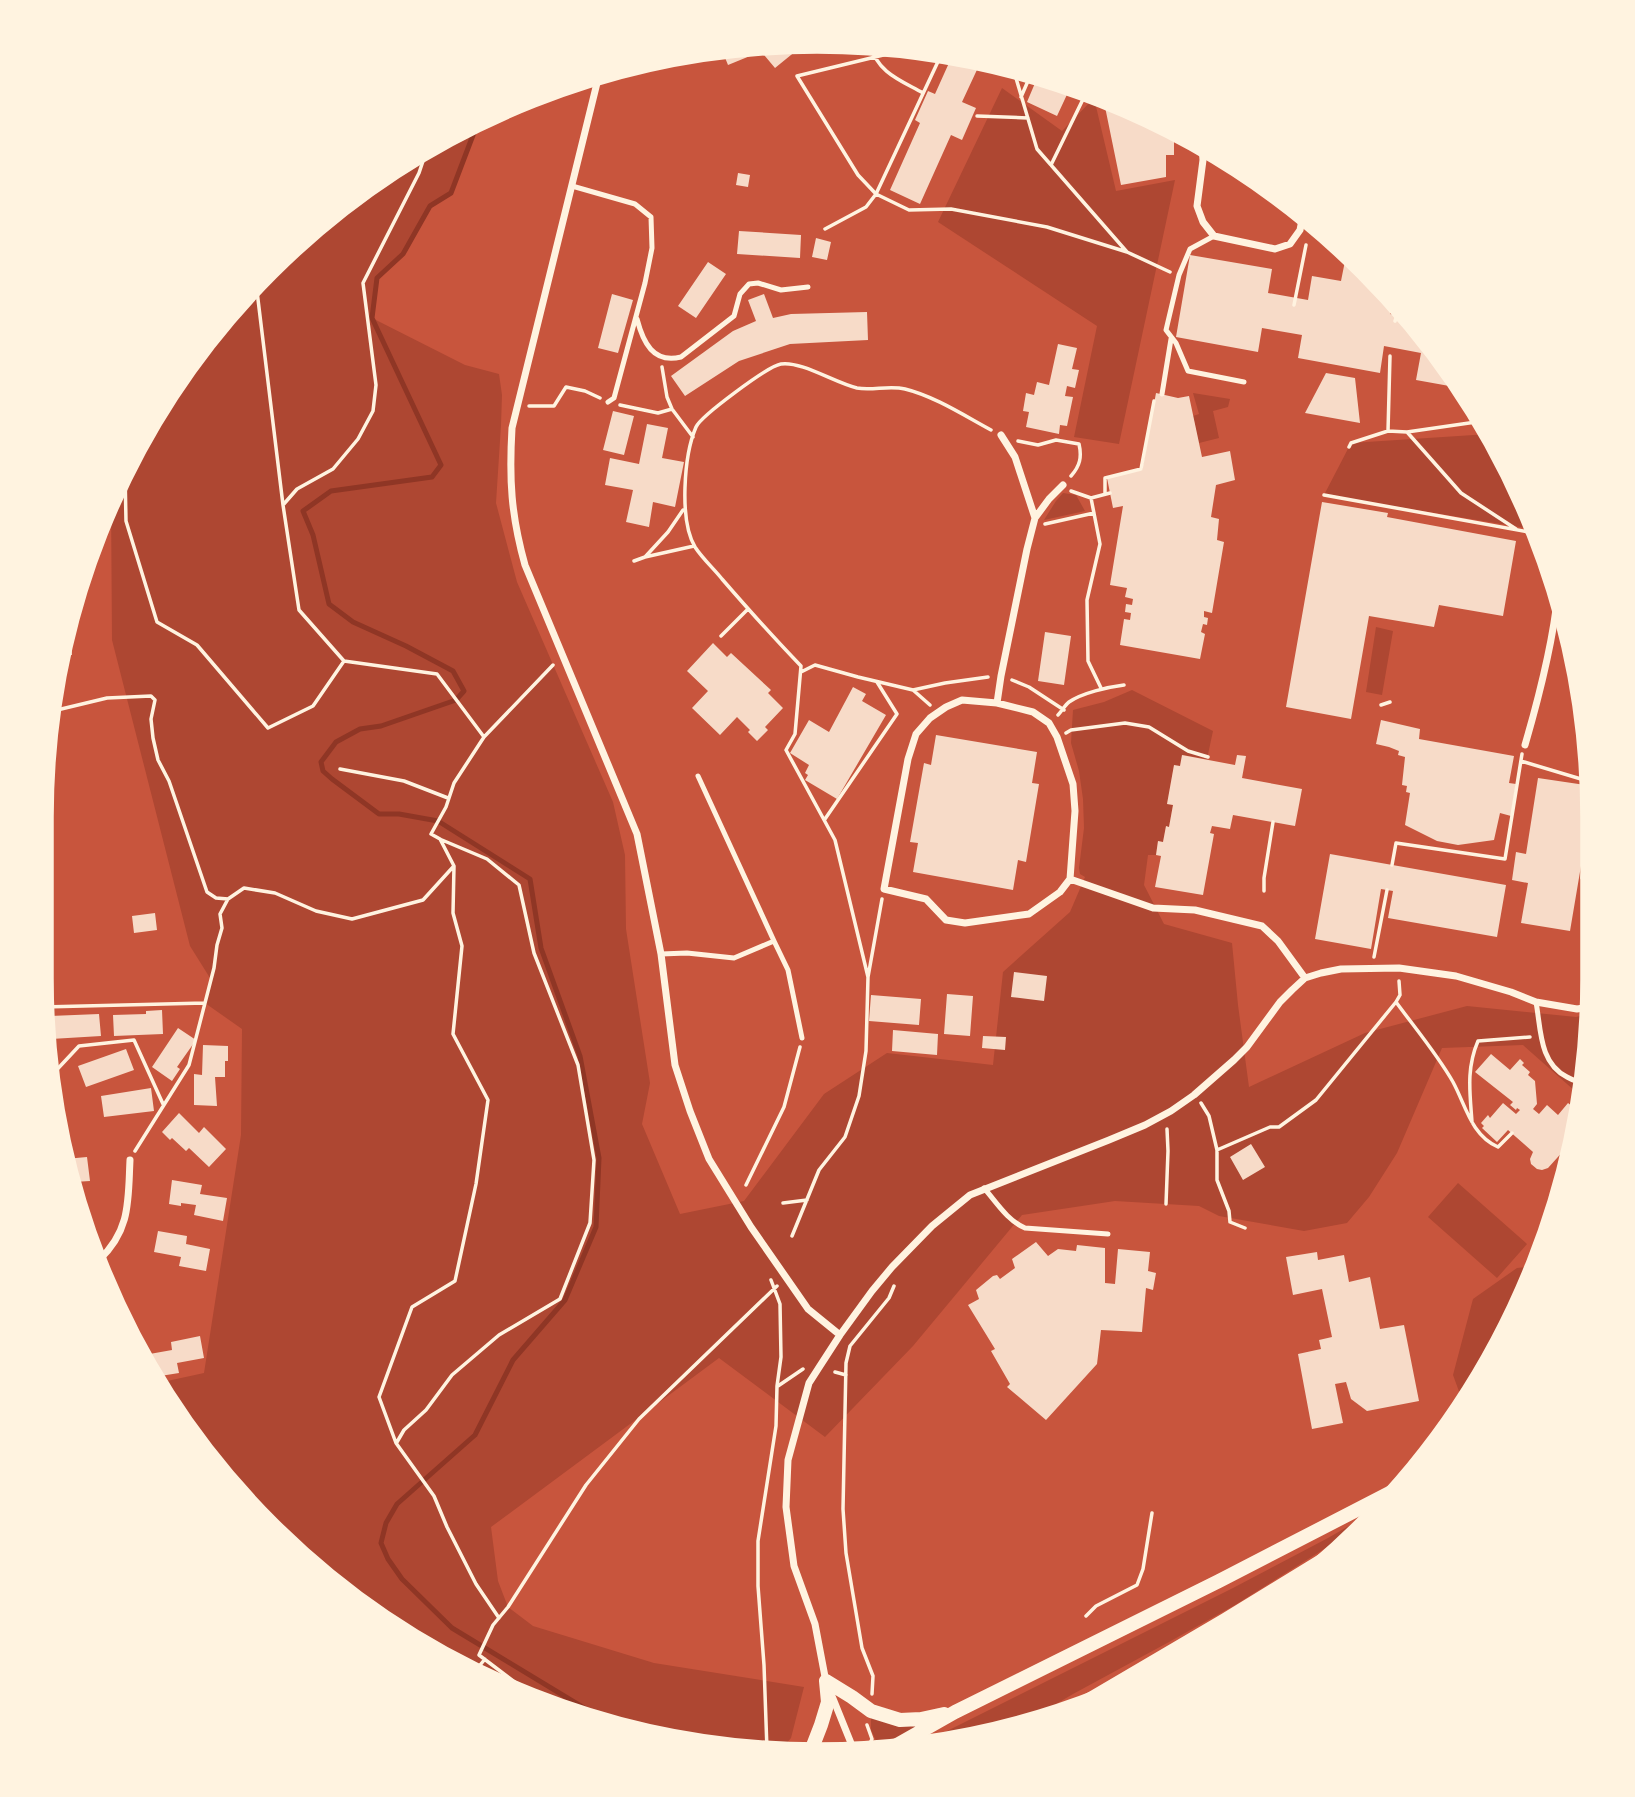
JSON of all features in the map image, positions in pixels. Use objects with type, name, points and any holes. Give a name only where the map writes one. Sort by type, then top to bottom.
[{"type":"main road","points":[[908,1739],[956,1712],[1377,1500]]},
{"type":"main road","points":[[1120,1682],[1291,1579]]},
{"type":"main road","points":[[826,1681],[871,1712],[900,1720],[956,1712]]},
{"type":"main road","points":[[814,1744],[828,1702],[826,1681]]},
{"type":"street","points":[[596,86],[512,428],[509,468],[516,535],[525,565],[637,834],[661,954],[675,1065],[709,1159],[751,1227],[808,1309],[840,1335]]},
{"type":"street","points":[[1203,157],[1197,206],[1203,222],[1214,236],[1275,249],[1290,244],[1301,225]]},
{"type":"street","points":[[1001,435],[1015,457],[1034,522]]},
{"type":"street","points":[[997,703],[1034,522],[1049,499],[1063,485]]},
{"type":"street","points":[[1525,745],[1556,620]]},
{"type":"street","points":[[962,700],[997,703],[1033,712],[1049,723],[1057,737],[1073,784],[1075,811],[1070,879],[1060,892],[1029,914],[965,923],[946,919],[926,900],[884,889],[908,759],[916,734],[939,712],[962,700]]},
{"type":"street","points":[[1070,879],[1153,908],[1195,910],[1258,924],[1278,941],[1305,978]]},
{"type":"street","points":[[851,1743],[826,1681],[816,1624],[794,1566],[786,1507],[788,1460],[809,1383],[872,1291],[932,1226],[970,1195],[1145,1125],[1171,1111],[1234,1060],[1259,1032],[1280,1002],[1305,978],[1340,969],[1399,968],[1456,976],[1536,1002],[1581,1008]]},
{"type":"street","points":[[104,1255],[122,1229],[128,1206],[130,1160]]},
{"type":"lane","points":[[572,186],[635,204],[651,217],[652,248],[645,283],[614,398],[608,402]]},
{"type":"lane","points":[[1214,236],[1190,249],[1179,275],[1166,330],[1188,371],[1244,382]]},
{"type":"lane","points":[[636,316],[643,340],[658,356],[674,359],[681,357],[734,316],[740,293],[749,284],[758,283],[781,290],[808,287]]},
{"type":"lane","points":[[1158,393],[1171,337]]},
{"type":"lane","points":[[698,776],[788,970],[802,1038]]},
{"type":"lane","points":[[661,954],[687,953],[734,958],[774,942]]},
{"type":"lane","points":[[1536,1002],[1545,1056],[1558,1072],[1576,1082]]},
{"type":"lane","points":[[985,1188],[1008,1218],[1025,1228],[1108,1234]]},
{"type":"path","points":[[873,54],[889,75],[923,93]]},
{"type":"path","points":[[883,56],[797,76],[858,175],[877,194],[909,209],[951,209],[1047,227],[1127,252],[1179,275]]},
{"type":"path","points":[[825,229],[866,207],[877,194],[937,62]]},
{"type":"path","points":[[1016,79],[1037,149],[1127,252]]},
{"type":"path","points":[[1021,97],[1027,83]]},
{"type":"path","points":[[1051,165],[1082,100]]},
{"type":"path","points":[[977,116],[1028,118]]},
{"type":"path","points":[[283,505],[297,489],[333,469],[358,439],[373,411],[376,385],[363,283],[422,163]]},
{"type":"path","points":[[1294,304],[1308,235]]},
{"type":"path","points":[[258,297],[283,505],[299,610],[344,660],[437,674],[484,737]]},
{"type":"path","points":[[1388,431],[1390,356]]},
{"type":"path","points":[[867,977],[835,840],[786,750],[795,734],[801,666],[694,546],[685,521],[685,488],[697,424],[744,385],[780,364],[799,366],[858,388],[904,388],[932,399],[1012,440],[1038,444],[1055,440],[1079,444],[1082,455],[1077,470],[1063,485],[1068,490],[1091,498],[1107,493],[1105,478],[1141,469],[1158,393]]},
{"type":"path","points":[[662,367],[672,409],[693,437]]},
{"type":"path","points":[[517,406],[554,406],[566,387],[585,391],[608,402],[659,413],[672,409]]},
{"type":"path","points":[[1349,447],[1351,443],[1388,431],[1407,432],[1472,423]]},
{"type":"path","points":[[1407,432],[1461,493],[1517,530]]},
{"type":"path","points":[[125,492],[126,521],[157,622],[197,645],[268,729],[313,706],[344,660]]},
{"type":"path","points":[[1324,495],[1527,532]]},
{"type":"path","points":[[1091,498],[1100,544],[1087,600],[1088,660],[1101,688]]},
{"type":"path","points":[[645,557],[668,532],[684,508]]},
{"type":"path","points":[[1034,522],[1094,513]]},
{"type":"path","points":[[634,561],[694,546]]},
{"type":"path","points":[[721,636],[748,609]]},
{"type":"path","points":[[396,1443],[404,1430],[426,1410],[452,1375],[499,1335],[560,1299],[590,1223],[594,1160],[578,1065],[534,953],[519,885],[487,859],[431,834],[446,807],[454,783],[484,737],[553,665]]},
{"type":"path","points":[[800,672],[816,665],[913,690],[944,682],[989,677]]},
{"type":"path","points":[[1013,680],[1064,710]]},
{"type":"path","points":[[824,820],[897,714],[877,682]]},
{"type":"path","points":[[1049,723],[1068,703],[1101,688],[1124,685]]},
{"type":"path","points":[[913,690],[939,712]]},
{"type":"path","points":[[60,709],[107,698],[151,696],[155,700],[151,719],[158,760],[169,781],[207,892],[216,898],[228,899]]},
{"type":"path","points":[[1381,705],[1390,702]]},
{"type":"path","points":[[1057,737],[1071,730],[1125,723],[1149,727],[1188,751],[1208,757]]},
{"type":"path","points":[[1392,865],[1396,843],[1505,859],[1525,745]]},
{"type":"path","points":[[1521,761],[1581,779]]},
{"type":"path","points":[[340,769],[404,780],[448,799]]},
{"type":"path","points":[[1264,891],[1273,822]]},
{"type":"path","points":[[440,839],[454,866],[453,913],[462,946],[453,1034],[488,1100],[476,1184],[455,1281],[412,1307],[379,1397],[396,1443],[434,1496],[476,1584],[499,1618]]},
{"type":"path","points":[[130,1160],[189,1065],[214,968],[222,928],[220,914],[228,899],[244,888],[275,893],[316,911],[352,919],[423,900],[454,866]]},
{"type":"path","points":[[792,1236],[819,1170],[845,1137],[859,1096],[866,1051],[867,977],[884,889]]},
{"type":"path","points":[[1371,970],[1387,890]]},
{"type":"path","points":[[1217,1150],[1270,1127],[1279,1127],[1316,1100],[1396,1002],[1400,995],[1399,981]]},
{"type":"path","points":[[1396,1002],[1452,1082],[1472,1124],[1483,1138],[1498,1147],[1512,1133]]},
{"type":"path","points":[[53,1007],[205,1003]]},
{"type":"path","points":[[1472,1124],[1469,1072],[1478,1041],[1542,1036]]},
{"type":"path","points":[[746,1185],[784,1107],[802,1038]]},
{"type":"path","points":[[58,1069],[79,1046],[134,1040],[163,1104]]},
{"type":"path","points":[[1201,1103],[1209,1116],[1217,1150],[1217,1180],[1230,1222],[1245,1228]]},
{"type":"path","points":[[1166,1204],[1167,1129]]},
{"type":"path","points":[[783,1203],[807,1200]]},
{"type":"path","points":[[514,1681],[479,1655],[493,1625],[521,1588],[586,1485],[639,1419],[775,1289],[779,1304],[781,1357],[776,1426],[758,1541],[767,1743]]},
{"type":"path","points":[[873,1675],[862,1648],[846,1553],[843,1509],[846,1375],[850,1346],[889,1298]]},
{"type":"path","points":[[777,1386],[805,1367]]},
{"type":"path","points":[[835,1372],[846,1375]]},
{"type":"path","points":[[1086,1616],[1096,1606],[1137,1584],[1143,1569],[1152,1513]]},
{"type":"path","points":[[479,1666],[485,1659]]},
{"type":"shaded area","points":[[1002,88],[1062,131],[1089,103],[1096,106],[1116,191],[1175,180],[1119,444],[1074,437],[1097,326],[938,222]]},
{"type":"shaded area","points":[[473,134],[451,193],[430,206],[403,254],[377,278],[372,318],[465,365],[499,374],[502,395],[496,503],[517,582],[613,802],[625,855],[626,929],[650,1083],[642,1124],[680,1214],[744,1201],[824,1094],[887,1053],[993,1065],[1003,972],[1070,912],[1085,877],[1080,874],[1079,868],[1084,828],[1083,799],[1071,743],[1073,710],[1104,702],[1132,690],[1213,731],[1207,759],[1183,755],[1180,766],[1174,766],[1167,804],[1173,805],[1169,827],[1166,827],[1163,842],[1158,841],[1156,855],[1148,855],[1144,885],[1164,924],[1232,943],[1249,1087],[1365,1033],[1467,1006],[1581,1016],[1574,1090],[1523,1045],[1442,1048],[1397,1153],[1369,1197],[1347,1223],[1304,1231],[1219,1216],[1199,1206],[1115,1201],[1022,1215],[913,1346],[825,1437],[719,1358],[491,1527],[498,1581],[508,1607],[533,1626],[654,1663],[804,1687],[791,1738],[786,1743],[718,1738],[668,1730],[572,1704],[479,1666],[435,1642],[392,1616],[313,1555],[242,1484],[181,1405],[167,1381],[204,1373],[241,1135],[242,1029],[205,1003],[210,978],[190,946],[112,640],[111,525],[131,479],[181,392],[242,313],[313,242],[392,181]]},
{"type":"shaded area","points":[[1193,393],[1230,399],[1228,407],[1213,411],[1219,438],[1199,443],[1193,416],[1199,414]]},
{"type":"shaded area","points":[[1480,435],[1504,479],[1525,528],[1324,495],[1351,443]]},
{"type":"shaded area","points":[[1063,493],[1076,495],[1085,511],[1044,520],[1056,501]]},
{"type":"shaded area","points":[[1376,627],[1393,631],[1382,695],[1366,692]]},
{"type":"shaded area","points":[[1458,1183],[1527,1244],[1497,1278],[1428,1217]]},
{"type":"shaded area","points":[[1526,1267],[1504,1318],[1460,1395],[1453,1375],[1473,1299],[1517,1268]]},
{"type":"shaded area","points":[[1356,1522],[1336,1542],[1235,1605],[1049,1708],[941,1734],[1233,1588]]},
{"type":"shaded area","points":[[871,1717],[925,1727],[899,1740],[877,1742],[871,1730]]},
{"type":"building","points":[[793,53],[775,68],[764,54]]},
{"type":"building","points":[[750,56],[750,56],[728,65],[725,58]]},
{"type":"building","points":[[948,64],[977,70],[962,102],[976,108],[962,140],[951,135],[920,204],[890,190],[920,123],[915,120],[928,91],[935,94]]},
{"type":"building","points":[[1034,85],[1067,95],[1057,116],[1027,102]]},
{"type":"building","points":[[1106,109],[1174,141],[1174,155],[1166,155],[1166,177],[1121,185]]},
{"type":"building","points":[[738,173],[750,175],[748,187],[736,185]]},
{"type":"building","points":[[739,231],[801,235],[800,258],[737,254]]},
{"type":"building","points":[[816,238],[831,242],[827,260],[812,257]]},
{"type":"building","points":[[1190,255],[1272,269],[1268,293],[1308,300],[1312,276],[1341,281],[1344,264],[1390,310],[1390,314],[1395,315],[1450,386],[1416,380],[1421,353],[1384,346],[1380,373],[1298,358],[1302,335],[1262,328],[1258,352],[1176,337]]},
{"type":"building","points":[[708,262],[726,274],[696,318],[678,306]]},
{"type":"building","points":[[612,294],[633,300],[618,353],[598,348]]},
{"type":"building","points":[[764,294],[773,318],[791,314],[867,312],[868,340],[790,344],[739,361],[685,396],[671,376],[733,331],[756,321],[748,300]]},
{"type":"building","points":[[1058,344],[1077,348],[1072,369],[1079,370],[1075,388],[1067,386],[1065,396],[1073,397],[1067,426],[1060,425],[1059,434],[1026,427],[1029,412],[1023,411],[1026,393],[1034,395],[1037,382],[1049,385]]},
{"type":"building","points":[[1326,373],[1355,378],[1360,423],[1305,413]]},
{"type":"building","points":[[1156,393],[1178,398],[1189,396],[1202,457],[1230,451],[1235,480],[1216,485],[1211,517],[1219,519],[1217,540],[1224,542],[1212,613],[1204,611],[1204,617],[1208,618],[1207,625],[1203,624],[1201,632],[1205,634],[1200,659],[1120,645],[1124,619],[1130,620],[1131,613],[1125,612],[1126,604],[1132,605],[1133,599],[1125,597],[1127,588],[1110,585],[1123,506],[1113,508],[1107,478],[1142,470]]},
{"type":"building","points":[[613,411],[634,416],[624,455],[603,450]]},
{"type":"building","points":[[647,424],[668,428],[662,458],[684,462],[675,507],[653,502],[649,527],[626,522],[633,490],[605,485],[610,458],[639,464]]},
{"type":"building","points":[[1322,502],[1388,513],[1387,517],[1516,541],[1503,616],[1439,605],[1434,627],[1369,616],[1351,719],[1286,707]]},
{"type":"building","points":[[1045,632],[1071,636],[1064,685],[1038,681]]},
{"type":"building","points":[[713,643],[727,657],[731,653],[771,690],[768,693],[783,708],[765,727],[768,730],[757,741],[737,717],[720,735],[692,708],[708,691],[687,671]]},
{"type":"building","points":[[853,687],[866,694],[862,701],[886,715],[837,799],[805,780],[809,765],[790,753],[809,720],[829,732]]},
{"type":"building","points":[[1381,720],[1420,729],[1419,739],[1514,756],[1509,783],[1516,784],[1511,816],[1500,813],[1494,840],[1458,845],[1437,841],[1405,825],[1410,793],[1406,792],[1407,786],[1402,785],[1405,757],[1398,755],[1399,751],[1376,744]]},
{"type":"building","points":[[936,735],[1037,752],[1032,783],[1039,784],[1026,862],[1018,860],[1013,890],[913,872],[918,843],[910,842],[924,763],[931,765]]},
{"type":"building","points":[[1182,755],[1235,765],[1237,755],[1246,756],[1242,778],[1302,789],[1295,826],[1233,815],[1230,829],[1212,826],[1210,833],[1214,834],[1203,895],[1155,887],[1161,856],[1156,855],[1158,841],[1163,842],[1166,826],[1169,827],[1173,805],[1167,804],[1174,765],[1180,766]]},
{"type":"building","points":[[1538,778],[1581,784],[1582,860],[1570,931],[1521,923],[1528,883],[1512,880],[1516,852],[1526,854]]},
{"type":"building","points":[[1330,854],[1506,885],[1497,937],[1388,918],[1393,891],[1381,889],[1371,949],[1315,939]]},
{"type":"building","points":[[155,913],[157,930],[134,933],[132,916]]},
{"type":"building","points":[[1014,972],[1047,976],[1044,1001],[1011,997]]},
{"type":"building","points":[[947,994],[973,996],[970,1036],[944,1034]]},
{"type":"building","points":[[871,995],[921,999],[919,1025],[869,1021]]},
{"type":"building","points":[[162,1010],[163,1034],[114,1036],[113,1015],[146,1014],[146,1011]]},
{"type":"building","points":[[99,1014],[101,1036],[55,1039],[53,1016]]},
{"type":"building","points":[[178,1028],[196,1040],[177,1067],[180,1069],[172,1081],[152,1067]]},
{"type":"building","points":[[893,1030],[938,1034],[937,1055],[892,1051]]},
{"type":"building","points":[[983,1036],[1006,1037],[1005,1050],[982,1048]]},
{"type":"building","points":[[203,1045],[228,1046],[225,1077],[215,1077],[217,1106],[194,1105],[194,1074],[202,1075]]},
{"type":"building","points":[[126,1049],[134,1070],[86,1087],[78,1066]]},
{"type":"building","points":[[1491,1054],[1510,1070],[1520,1059],[1530,1072],[1528,1075],[1535,1081],[1537,1104],[1533,1109],[1539,1114],[1547,1105],[1558,1115],[1568,1103],[1572,1106],[1562,1152],[1548,1168],[1537,1169],[1531,1164],[1533,1152],[1508,1130],[1497,1142],[1482,1128],[1484,1126],[1481,1123],[1488,1115],[1490,1118],[1503,1103],[1516,1114],[1520,1110],[1510,1105],[1513,1102],[1475,1072]]},
{"type":"building","points":[[151,1088],[154,1111],[104,1117],[101,1096]]},
{"type":"building","points":[[179,1113],[199,1133],[204,1127],[226,1149],[209,1167],[189,1148],[186,1151],[162,1132]]},
{"type":"building","points":[[1251,1144],[1265,1167],[1243,1180],[1230,1157]]},
{"type":"building","points":[[87,1157],[90,1181],[80,1182],[74,1158]]},
{"type":"building","points":[[172,1180],[202,1185],[200,1194],[227,1198],[223,1221],[194,1215],[196,1205],[169,1204]]},
{"type":"building","points":[[158,1231],[187,1236],[186,1244],[210,1249],[206,1271],[179,1266],[181,1257],[154,1252]]},
{"type":"building","points":[[1036,1242],[1048,1256],[1058,1249],[1076,1251],[1077,1245],[1105,1248],[1105,1283],[1115,1284],[1118,1249],[1150,1252],[1148,1271],[1156,1273],[1153,1290],[1146,1288],[1142,1332],[1101,1330],[1097,1364],[1046,1420],[1007,1387],[1010,1384],[991,1351],[995,1349],[968,1305],[979,1299],[976,1290],[993,1276],[997,1275],[1000,1279],[1015,1268],[1012,1259]]},
{"type":"building","points":[[1317,1252],[1318,1260],[1344,1255],[1349,1282],[1370,1277],[1380,1329],[1404,1325],[1419,1401],[1367,1411],[1351,1399],[1346,1382],[1335,1384],[1343,1423],[1312,1429],[1298,1354],[1321,1349],[1319,1340],[1332,1337],[1322,1289],[1293,1295],[1286,1257]]},
{"type":"building","points":[[200,1336],[204,1358],[177,1363],[179,1373],[163,1376],[151,1354],[172,1350],[171,1342]]},
{"type":"waterway","points":[[473,134],[451,193],[430,206],[403,254],[377,278],[372,318],[441,465],[432,477],[331,491],[303,511],[313,535],[329,604],[353,622],[453,671],[464,691],[456,700],[381,726],[360,729],[336,742],[321,762],[323,771],[379,814],[399,814],[438,821],[530,879],[541,948],[580,1056],[599,1158],[596,1227],[565,1300],[513,1360],[475,1435],[397,1504],[386,1523],[381,1543],[402,1579],[452,1628],[582,1707]]}]
